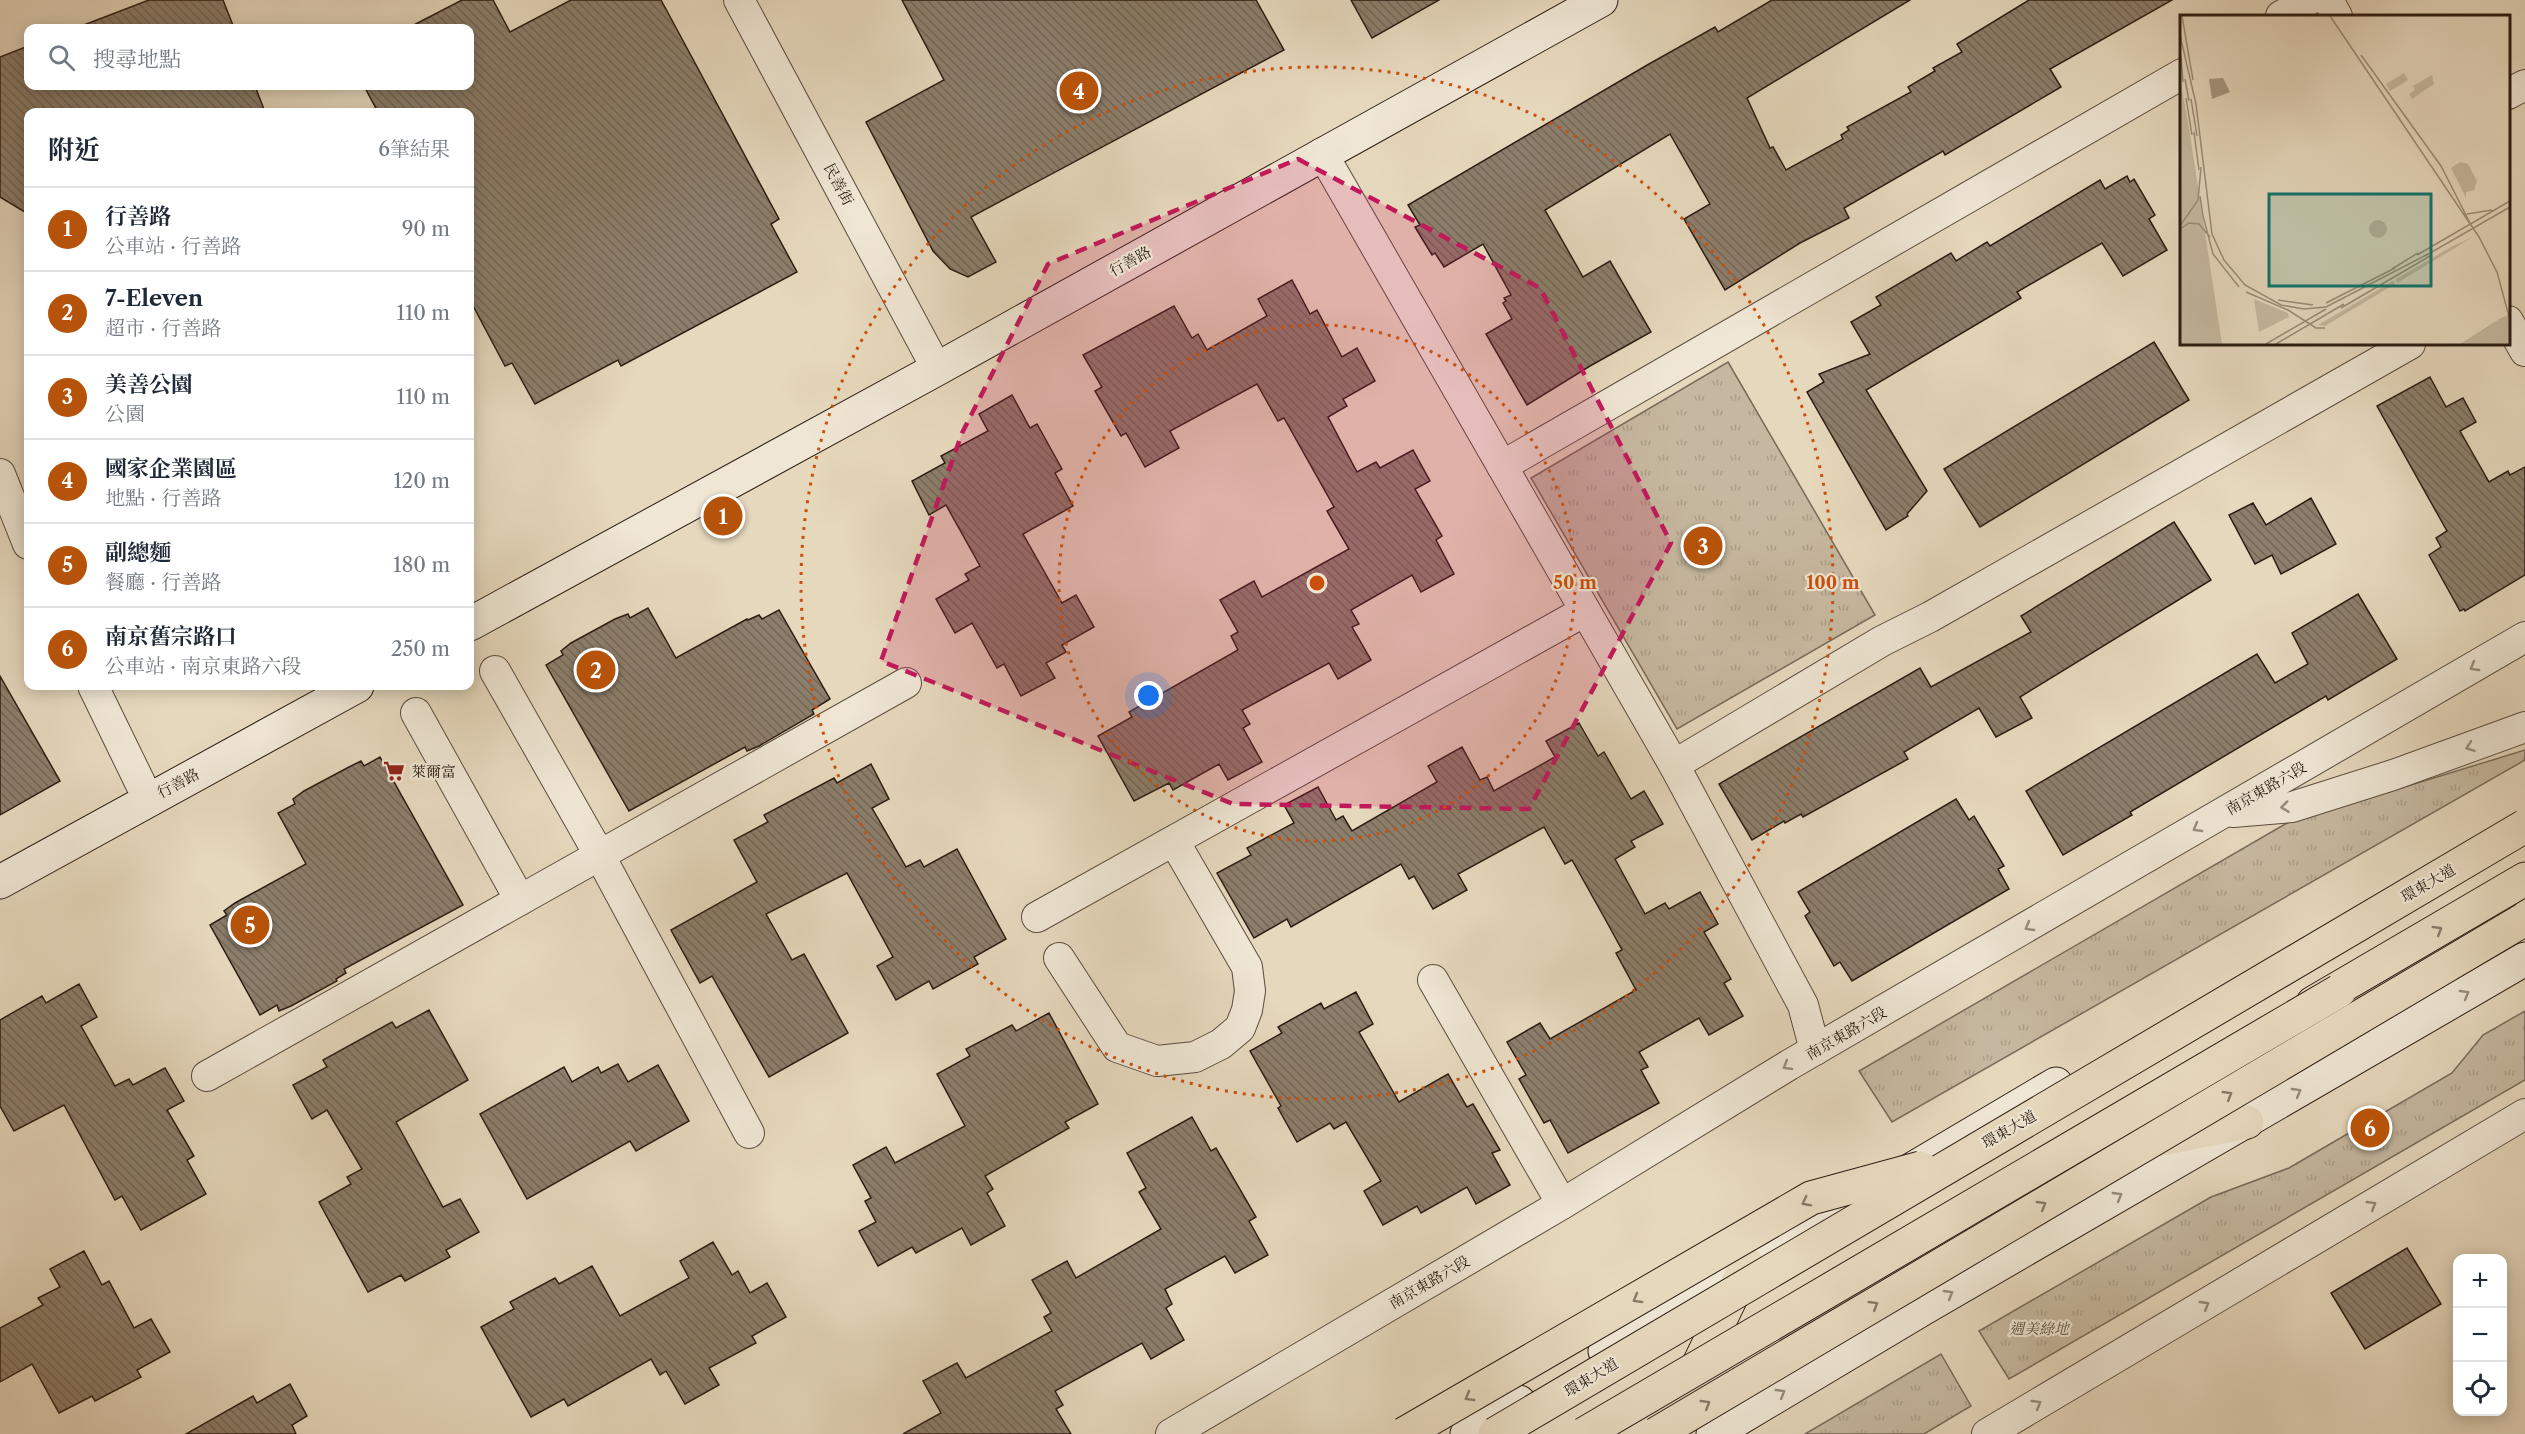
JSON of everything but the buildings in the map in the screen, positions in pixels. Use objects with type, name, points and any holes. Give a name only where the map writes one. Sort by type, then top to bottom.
[{"type":"highway","name":"環東大道","points":[[1495,1434],[2525,826]]},
{"type":"highway","points":[[1580,1434],[2525,879]]},
{"type":"highway","points":[[1656,1434],[2525,919]]},
{"type":"highway","points":[[1584,1434],[2339,991],[2492,939]]},
{"type":"highway","points":[[2044,1162],[2247,1122]]},
{"type":"highway","points":[[1404,1434],[1811,1198],[1963,1156]]},
{"type":"highway","points":[[1698,1364],[1748,1264]]},
{"type":"main road","name":"行善路","points":[[474,622],[937,369],[1601,0]]},
{"type":"main road","name":"行善路","points":[[0,882],[350,690]]},
{"type":"main road","points":[[1467,1434],[1748,1264],[2525,809]]},
{"type":"main road","points":[[1713,1434],[1924,1308],[2525,959]]},
{"type":"street","name":"民善街","points":[[739,0],[937,369]]},
{"type":"street","points":[[2283,15],[2309,0]]},
{"type":"street","points":[[2328,0],[2336,15]]},
{"type":"street","points":[[1502,466],[2180,75]]},
{"type":"street","points":[[2510,93],[2525,85]]},
{"type":"street","points":[[1322,153],[1674,765],[1803,1005],[1815,1050]]},
{"type":"street","points":[[2510,325],[2525,351]]},
{"type":"street","points":[[1674,765],[1882,641],[1930,617],[2408,345]]},
{"type":"street","points":[[0,474],[24,534]]},
{"type":"street","points":[[1036,917],[1585,611]]},
{"type":"street","name":"南京東路六段","points":[[1171,1434],[1562,1204],[1815,1050],[2525,637]]},
{"type":"street","points":[[495,671],[600,856],[749,1133]]},
{"type":"street","points":[[207,1076],[906,683]]},
{"type":"street","points":[[95,690],[148,799]]},
{"type":"street","points":[[416,713],[520,900]]},
{"type":"street","points":[[2223,813],[2292,807],[2393,775],[2525,727]]},
{"type":"street","points":[[1059,958],[1117,1047],[1157,1061],[1195,1058],[1221,1044],[1240,1028],[1247,1010],[1250,991],[1247,967],[1174,842]]},
{"type":"street","points":[[1433,980],[1562,1204]]},
{"type":"street","points":[[1987,1434],[2525,1114]]},
{"type":"highlighted area","points":[[1298,159],[1540,288],[1671,543],[1529,809],[1233,804],[881,661],[962,433],[1048,264]]},
{"type":"green space","points":[[1728,362],[1875,615],[1677,729],[1531,478]]},
{"type":"green space","points":[[2525,750],[2525,760],[1892,1122],[1859,1071],[2287,823]]},
{"type":"green space","name":"週美綠地","points":[[2525,1011],[2525,1080],[2009,1379],[1979,1331],[2211,1197],[2289,1168],[2452,1073],[2483,1035]]},
{"type":"green space","points":[[1941,1354],[1971,1406],[1924,1434],[1805,1434]]},
{"type":"place","name":"國家企業園區","points":[[1079,91]]},
{"type":"place","name":"行善路","points":[[723,516]]},
{"type":"place","name":"美善公園","points":[[1703,546]]},
{"type":"place","name":"7-Eleven","points":[[596,670]]},
{"type":"place","name":"萊爾富","points":[[394,771]]},
{"type":"place","name":"副總麵","points":[[250,925]]},
{"type":"place","name":"南京舊宗路口","points":[[2370,1128]]}]
